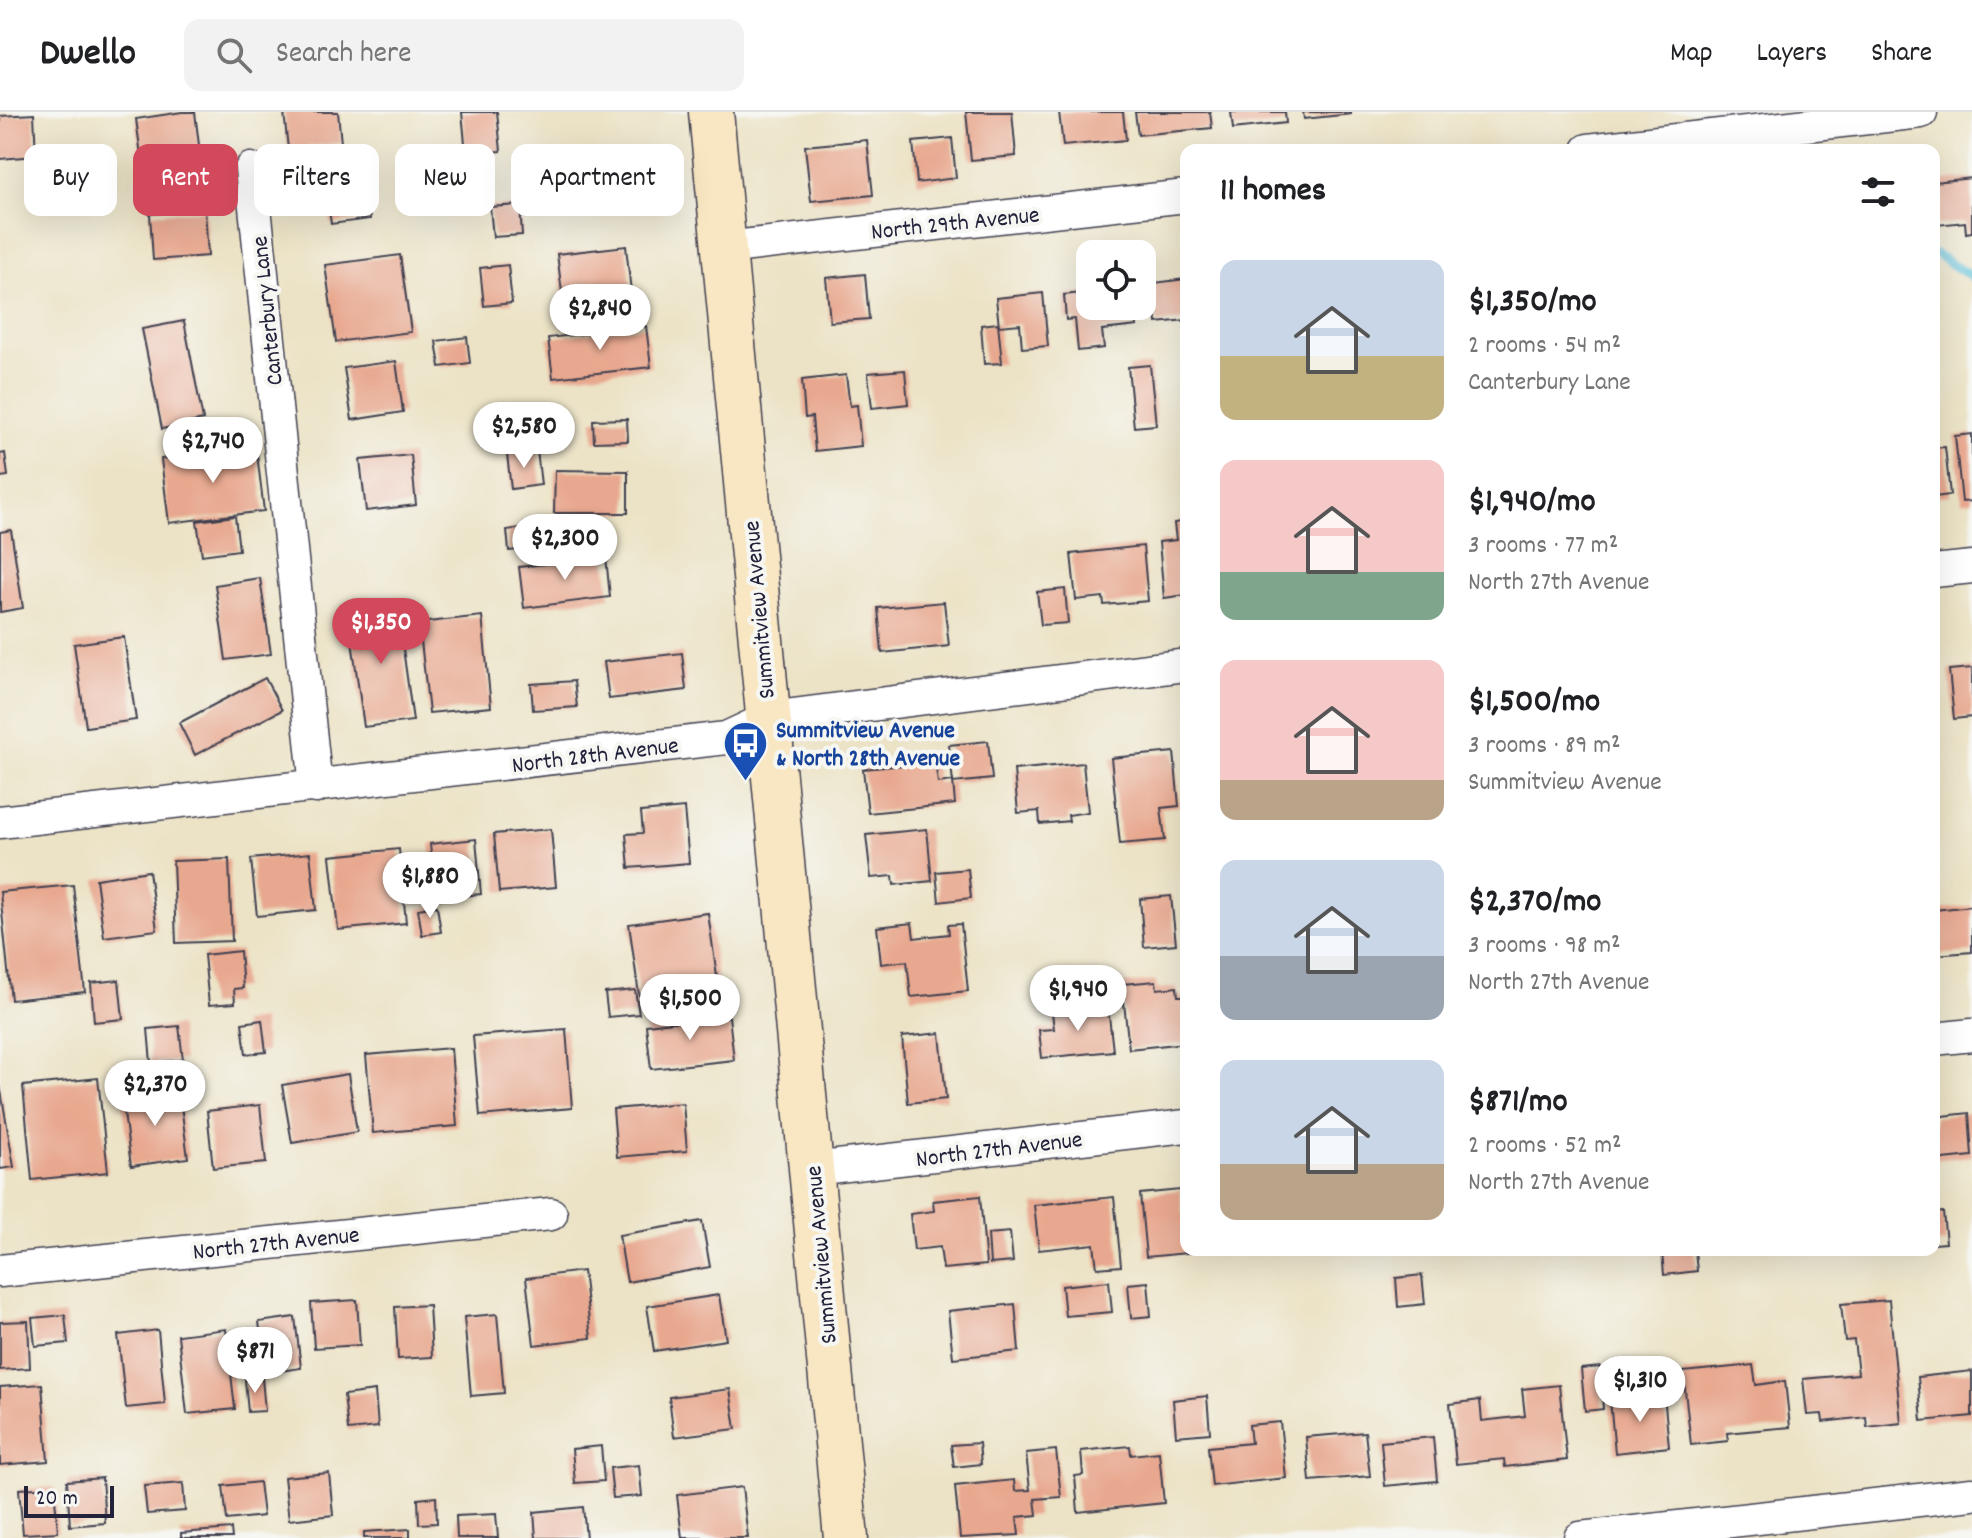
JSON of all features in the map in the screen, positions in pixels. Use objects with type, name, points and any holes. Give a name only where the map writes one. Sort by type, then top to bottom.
[{"type":"main road","name":"Summitview Avenue","points":[[711,112],[846,1538]]},
{"type":"street","points":[[1641,144],[1921,112]]},
{"type":"street","name":"Canterbury Lane","points":[[251,169],[316,787]]},
{"type":"street","name":"North 29th Avenue","points":[[724,248],[1180,197]]},
{"type":"street","points":[[1940,570],[1972,567]]},
{"type":"street","name":"North 28th Avenue","points":[[0,822],[726,738],[769,718],[1180,666]]},
{"type":"street","points":[[1940,1038],[1972,1035]]},
{"type":"street","name":"North 27th Avenue","points":[[812,1169],[1180,1127]]},
{"type":"street","name":"North 27th Avenue","points":[[0,1271],[551,1214]]},
{"type":"street","points":[[1580,1538],[1972,1494]]},
{"type":"building","points":[[195,112],[199,144],[139,144],[136,119]]},
{"type":"building","points":[[284,112],[338,112],[341,143],[287,144]]},
{"type":"building","points":[[462,112],[497,112],[501,151],[495,152],[495,144],[465,144]]},
{"type":"building","points":[[966,112],[1012,112],[1016,156],[971,160]]},
{"type":"building","points":[[1059,112],[1123,112],[1126,140],[1063,146]]},
{"type":"building","points":[[1135,112],[1210,112],[1212,128],[1138,135]]},
{"type":"building","points":[[1231,112],[1285,112],[1286,123],[1233,129]]},
{"type":"building","points":[[1303,112],[1351,112],[1351,114],[1304,119]]},
{"type":"building","points":[[34,114],[35,144],[24,144],[24,157],[0,159],[0,116]]},
{"type":"building","points":[[952,138],[956,178],[917,183],[913,142]]},
{"type":"building","points":[[867,140],[873,195],[811,201],[805,146]]},
{"type":"building","points":[[1972,178],[1972,232],[1966,233],[1965,222],[1940,225],[1940,181]]},
{"type":"building","points":[[511,206],[511,216],[521,216],[522,235],[493,237],[491,216],[495,216],[495,207]]},
{"type":"building","points":[[150,216],[205,216],[208,256],[153,260]]},
{"type":"building","points":[[330,216],[370,216],[370,219],[331,224]]},
{"type":"building","points":[[626,246],[631,292],[563,300],[557,254]]},
{"type":"building","points":[[400,255],[411,332],[336,342],[325,265]]},
{"type":"building","points":[[508,265],[512,303],[484,306],[480,268]]},
{"type":"building","points":[[865,274],[869,319],[830,322],[826,278]]},
{"type":"building","points":[[1180,280],[1180,321],[1157,323],[1156,283]]},
{"type":"building","points":[[1043,293],[1048,346],[1022,348],[1020,324],[999,326],[996,298]]},
{"type":"building","points":[[1076,294],[1076,320],[1136,320],[1137,326],[1102,330],[1104,348],[1078,351],[1075,319],[1066,320],[1064,295]]},
{"type":"building","points":[[184,321],[203,420],[162,429],[142,329]]},
{"type":"building","points":[[998,323],[1002,363],[984,364],[981,325]]},
{"type":"building","points":[[646,326],[651,367],[553,378],[548,338]]},
{"type":"building","points":[[467,337],[470,363],[440,367],[436,341]]},
{"type":"building","points":[[396,361],[403,412],[352,420],[344,368]]},
{"type":"building","points":[[1150,365],[1156,425],[1134,427],[1128,367]]},
{"type":"building","points":[[905,370],[908,404],[872,408],[868,373]]},
{"type":"building","points":[[846,375],[850,406],[857,405],[861,446],[815,451],[812,417],[805,418],[802,380]]},
{"type":"building","points":[[627,419],[628,441],[594,442],[593,420]]},
{"type":"building","points":[[1972,434],[1972,501],[1962,502],[1955,436]]},
{"type":"building","points":[[256,446],[264,511],[169,523],[161,459]]},
{"type":"building","points":[[1940,447],[1945,447],[1950,495],[1940,496]]},
{"type":"building","points":[[537,450],[541,485],[511,489],[507,454]]},
{"type":"building","points":[[5,453],[8,476],[0,477],[0,454]]},
{"type":"building","points":[[411,455],[416,505],[366,511],[360,460]]},
{"type":"building","points":[[555,470],[628,471],[628,513],[554,513]]},
{"type":"building","points":[[235,516],[239,550],[202,555],[197,521]]},
{"type":"building","points":[[1180,522],[1180,596],[1164,598],[1159,542],[1176,540],[1174,523]]},
{"type":"building","points":[[535,526],[538,548],[509,551],[507,530]]},
{"type":"building","points":[[11,530],[23,608],[0,612],[0,532]]},
{"type":"building","points":[[1143,546],[1148,601],[1104,605],[1103,597],[1076,600],[1071,554]]},
{"type":"building","points":[[606,557],[610,597],[524,608],[519,567]]},
{"type":"building","points":[[260,578],[271,654],[226,660],[215,585]]},
{"type":"building","points":[[1065,589],[1068,623],[1041,625],[1037,592]]},
{"type":"building","points":[[944,602],[949,646],[882,653],[878,608]]},
{"type":"building","points":[[397,605],[413,721],[364,727],[348,612]]},
{"type":"building","points":[[482,616],[491,707],[429,713],[419,623]]},
{"type":"building","points":[[124,637],[136,720],[86,727],[74,644]]},
{"type":"building","points":[[682,653],[686,690],[609,699],[604,662]]},
{"type":"building","points":[[1972,668],[1972,717],[1954,719],[1949,670]]},
{"type":"building","points":[[265,678],[282,710],[195,755],[179,723]]},
{"type":"building","points":[[574,681],[577,707],[533,710],[531,684]]},
{"type":"building","points":[[988,741],[992,779],[953,783],[949,745]]},
{"type":"building","points":[[1174,752],[1179,806],[1161,808],[1165,840],[1120,844],[1111,758]]},
{"type":"building","points":[[935,762],[938,783],[953,781],[955,804],[868,813],[863,769]]},
{"type":"building","points":[[1083,763],[1088,812],[1068,815],[1069,821],[1040,824],[1039,811],[1018,813],[1014,770]]},
{"type":"building","points":[[684,808],[689,863],[629,868],[626,834],[643,833],[641,812]]},
{"type":"building","points":[[551,829],[556,887],[499,892],[494,834]]},
{"type":"building","points":[[927,829],[932,881],[894,885],[893,876],[871,878],[866,835]]},
{"type":"building","points":[[476,839],[481,894],[436,899],[430,844]]},
{"type":"building","points":[[399,849],[406,923],[338,930],[330,856]]},
{"type":"building","points":[[310,853],[316,910],[257,916],[251,859]]},
{"type":"building","points":[[229,859],[232,941],[176,943],[173,861]]},
{"type":"building","points":[[968,869],[971,898],[939,902],[936,872]]},
{"type":"building","points":[[149,871],[157,930],[104,937],[96,879]]},
{"type":"building","points":[[73,885],[85,992],[11,1000],[0,892]]},
{"type":"building","points":[[1171,896],[1176,944],[1144,947],[1140,899]]},
{"type":"building","points":[[437,906],[441,932],[422,935],[418,909]]},
{"type":"building","points":[[1972,906],[1972,952],[1940,955],[1940,909]]},
{"type":"building","points":[[708,913],[718,984],[639,995],[629,924]]},
{"type":"building","points":[[912,923],[914,938],[949,934],[948,925],[961,924],[968,991],[911,997],[907,961],[881,964],[877,927]]},
{"type":"building","points":[[240,951],[243,988],[234,989],[235,1003],[209,1005],[204,955]]},
{"type":"building","points":[[119,980],[123,1019],[94,1022],[91,983]]},
{"type":"building","points":[[1156,981],[1157,989],[1177,987],[1180,996],[1180,1044],[1129,1049],[1122,984]]},
{"type":"building","points":[[635,990],[639,1014],[608,1017],[605,993]]},
{"type":"building","points":[[1108,1007],[1113,1051],[1042,1058],[1039,1030],[1054,1029],[1052,1012]]},
{"type":"building","points":[[729,1016],[734,1060],[651,1069],[646,1025]]},
{"type":"building","points":[[262,1020],[266,1052],[246,1054],[242,1023]]},
{"type":"building","points":[[179,1026],[183,1060],[151,1063],[148,1029]]},
{"type":"building","points":[[566,1029],[572,1108],[480,1116],[473,1036]]},
{"type":"building","points":[[940,1033],[946,1099],[908,1103],[902,1037]]},
{"type":"building","points":[[451,1048],[457,1126],[373,1133],[366,1055]]},
{"type":"building","points":[[348,1074],[357,1132],[292,1143],[282,1085]]},
{"type":"building","points":[[98,1078],[108,1172],[32,1180],[23,1086]]},
{"type":"building","points":[[0,1085],[14,1167],[0,1169]]},
{"type":"building","points":[[179,1090],[188,1158],[131,1166],[122,1098]]},
{"type":"building","points":[[683,1103],[687,1151],[617,1157],[613,1109]]},
{"type":"building","points":[[260,1105],[266,1163],[213,1168],[207,1111]]},
{"type":"building","points":[[1969,1113],[1972,1156],[1940,1159],[1940,1116]]},
{"type":"building","points":[[1180,1190],[1180,1254],[1146,1257],[1140,1194]]},
{"type":"building","points":[[980,1196],[986,1265],[943,1269],[940,1247],[914,1250],[910,1214],[934,1211],[933,1201]]},
{"type":"building","points":[[1114,1197],[1121,1266],[1097,1268],[1094,1244],[1039,1250],[1034,1205]]},
{"type":"building","points":[[1940,1212],[1943,1212],[1946,1243],[1940,1244]]},
{"type":"building","points":[[702,1221],[710,1267],[627,1282],[619,1235]]},
{"type":"building","points":[[1010,1232],[1013,1262],[990,1264],[988,1234]]},
{"type":"building","points":[[1662,1256],[1696,1256],[1697,1271],[1664,1275]]},
{"type":"building","points":[[583,1271],[591,1338],[534,1345],[526,1278]]},
{"type":"building","points":[[1422,1275],[1425,1304],[1398,1307],[1396,1278]]},
{"type":"building","points":[[1109,1281],[1112,1312],[1065,1316],[1062,1286]]},
{"type":"building","points":[[1148,1282],[1151,1316],[1131,1318],[1128,1284]]},
{"type":"building","points":[[719,1295],[726,1340],[654,1351],[647,1306]]},
{"type":"building","points":[[357,1300],[360,1345],[314,1348],[311,1303]]},
{"type":"building","points":[[1889,1300],[1901,1423],[1867,1427],[1866,1417],[1823,1422],[1822,1414],[1807,1415],[1803,1379],[1858,1374],[1854,1340],[1845,1341],[1841,1304]]},
{"type":"building","points":[[1015,1304],[1019,1351],[953,1358],[948,1311]]},
{"type":"building","points":[[429,1305],[432,1357],[398,1359],[395,1307]]},
{"type":"building","points":[[497,1314],[504,1393],[471,1396],[464,1317]]},
{"type":"building","points":[[65,1315],[68,1343],[35,1346],[32,1318]]},
{"type":"building","points":[[295,1317],[301,1368],[266,1373],[259,1322]]},
{"type":"building","points":[[28,1321],[30,1368],[0,1370],[0,1322]]},
{"type":"building","points":[[226,1329],[235,1409],[187,1414],[178,1335]]},
{"type":"building","points":[[158,1330],[165,1404],[126,1408],[118,1335]]},
{"type":"building","points":[[1753,1365],[1756,1385],[1785,1381],[1790,1427],[1727,1433],[1728,1441],[1691,1445],[1683,1372]]},
{"type":"building","points":[[1600,1367],[1603,1409],[1585,1411],[1581,1369]]},
{"type":"building","points":[[1972,1371],[1972,1416],[1922,1421],[1918,1377]]},
{"type":"building","points":[[262,1378],[265,1411],[248,1412],[245,1380]]},
{"type":"building","points":[[42,1384],[48,1461],[0,1465],[0,1387]]},
{"type":"building","points":[[1559,1385],[1567,1460],[1505,1467],[1504,1459],[1456,1464],[1450,1404],[1480,1400],[1482,1421],[1525,1416],[1522,1389]]},
{"type":"building","points":[[730,1389],[736,1429],[674,1437],[669,1397]]},
{"type":"building","points":[[375,1391],[378,1427],[348,1430],[344,1395]]},
{"type":"building","points":[[1664,1394],[1669,1447],[1615,1453],[1610,1400]]},
{"type":"building","points":[[1207,1396],[1210,1433],[1176,1436],[1173,1400]]},
{"type":"building","points":[[1280,1422],[1286,1478],[1212,1486],[1208,1447],[1251,1443],[1249,1425]]},
{"type":"building","points":[[1365,1432],[1370,1476],[1310,1481],[1306,1437]]},
{"type":"building","points":[[1433,1437],[1437,1481],[1385,1486],[1381,1442]]},
{"type":"building","points":[[979,1443],[981,1464],[954,1467],[951,1445]]},
{"type":"building","points":[[601,1446],[604,1481],[575,1483],[572,1449]]},
{"type":"building","points":[[1130,1446],[1131,1455],[1159,1452],[1164,1503],[1078,1512],[1075,1476],[1083,1475],[1081,1451]]},
{"type":"building","points":[[1056,1450],[1061,1497],[1035,1499],[1037,1515],[1017,1517],[1019,1535],[960,1538],[955,1486],[1014,1480],[1015,1491],[1030,1490],[1026,1453]]},
{"type":"building","points":[[639,1465],[642,1496],[613,1498],[610,1468]]},
{"type":"building","points":[[329,1473],[333,1515],[289,1520],[284,1477]]},
{"type":"building","points":[[102,1478],[105,1523],[70,1526],[67,1481]]},
{"type":"building","points":[[259,1482],[263,1516],[227,1520],[223,1486]]},
{"type":"building","points":[[183,1483],[185,1511],[147,1514],[144,1486]]},
{"type":"building","points":[[54,1487],[58,1532],[23,1534],[19,1489]]},
{"type":"building","points":[[742,1487],[748,1538],[682,1538],[677,1495]]},
{"type":"building","points":[[436,1497],[437,1523],[419,1524],[418,1499]]},
{"type":"building","points":[[583,1507],[586,1538],[536,1538],[534,1512]]},
{"type":"building","points":[[496,1514],[498,1538],[457,1538],[456,1516]]},
{"type":"building","points":[[231,1529],[232,1538],[181,1538],[181,1533]]},
{"type":"building","points":[[410,1529],[410,1538],[364,1538],[364,1532]]},
{"type":"waterway","points":[[1940,257],[1972,277]]},
{"type":"place","name":"Summitview Avenue & North 28th Avenue","points":[[745,782]]}]
